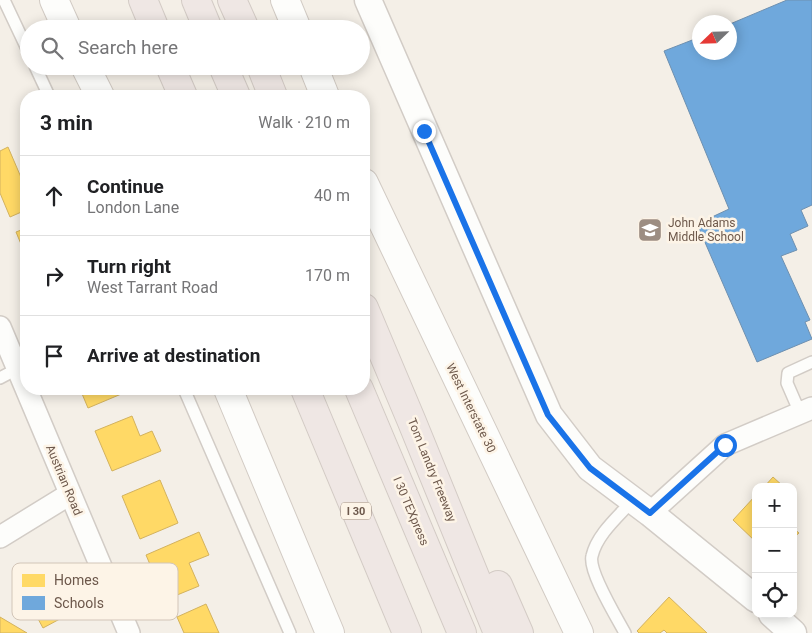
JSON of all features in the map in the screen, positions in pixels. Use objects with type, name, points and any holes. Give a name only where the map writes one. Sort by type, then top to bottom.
[{"type":"highway","points":[[142,0],[150,20]]},
{"type":"highway","points":[[196,0],[204,20]]},
{"type":"highway","points":[[232,0],[241,20]]},
{"type":"highway","points":[[174,75],[180,90]]},
{"type":"highway","points":[[228,75],[234,90]]},
{"type":"highway","points":[[265,75],[271,90]]},
{"type":"highway","name":"Tom Landry Freeway","points":[[370,322],[498,633]]},
{"type":"highway","name":"I 30","points":[[308,395],[407,633]]},
{"type":"highway","name":"I 30 TEXpress","points":[[362,395],[462,633]]},
{"type":"highway","points":[[412,422],[436,442],[519,633]]},
{"type":"main road","points":[[54,0],[63,20]]},
{"type":"main road","points":[[285,0],[293,20]]},
{"type":"main road","points":[[90,75],[97,90]]},
{"type":"main road","points":[[317,75],[323,90]]},
{"type":"main road","name":"West Interstate 30","points":[[370,196],[579,633]]},
{"type":"main road","points":[[231,395],[330,633]]},
{"type":"street","points":[[368,0],[548,415],[590,468],[642,507],[752,596]]},
{"type":"street","name":"Austrian Road","points":[[0,327],[8,373],[70,494],[97,563]]},
{"type":"street","points":[[642,507],[725,445],[806,411]]},
{"type":"street","points":[[0,537],[70,494]]},
{"type":"street","points":[[776,618],[792,633]]},
{"type":"lane","points":[[4,0],[20,34]]},
{"type":"lane","points":[[39,75],[46,90]]},
{"type":"lane","points":[[806,411],[787,384],[788,373],[812,362]]},
{"type":"lane","points":[[187,395],[290,633]]},
{"type":"lane","points":[[625,633],[595,575],[591,557],[601,536],[642,507]]},
{"type":"building: Homes","points":[[8,147],[20,175],[20,213],[10,217],[0,193],[0,151]]},
{"type":"building: Homes","points":[[20,230],[20,242],[16,232]]},
{"type":"building: Homes","points":[[83,395],[119,395],[88,408]]},
{"type":"building: Homes","points":[[132,416],[140,436],[152,431],[161,451],[112,471],[95,431]]},
{"type":"building: Homes","points":[[773,477],[780,483],[768,483]]},
{"type":"building: Homes","points":[[160,480],[178,523],[140,539],[122,496]]},
{"type":"building: Homes","points":[[752,499],[752,538],[733,520]]},
{"type":"building: Homes","points":[[199,532],[209,555],[189,563],[199,586],[178,595],[178,563],[149,563],[146,555]]},
{"type":"building: Homes","points":[[669,597],[707,633],[667,633],[664,630],[660,633],[639,633],[637,631]]},
{"type":"building: Homes","points":[[206,604],[219,633],[184,633],[178,617]]},
{"type":"building: Homes","points":[[0,617],[27,633],[0,633]]},
{"type":"building: Homes","points":[[39,620],[58,620],[43,628]]},
{"type":"building: Schools","name":"John Adams Middle School","points":[[787,0],[812,0],[812,205],[801,210],[808,226],[790,234],[797,250],[781,256],[810,320],[805,322],[812,339],[757,362],[697,224],[729,209],[664,51],[692,40],[692,60],[737,60],[737,21]]},
{"type":"place","name":"John Adams Middle School","points":[[650,230]]},
{"type":"route","points":[[424,131],[548,415],[590,468],[650,513],[725,445]]}]
